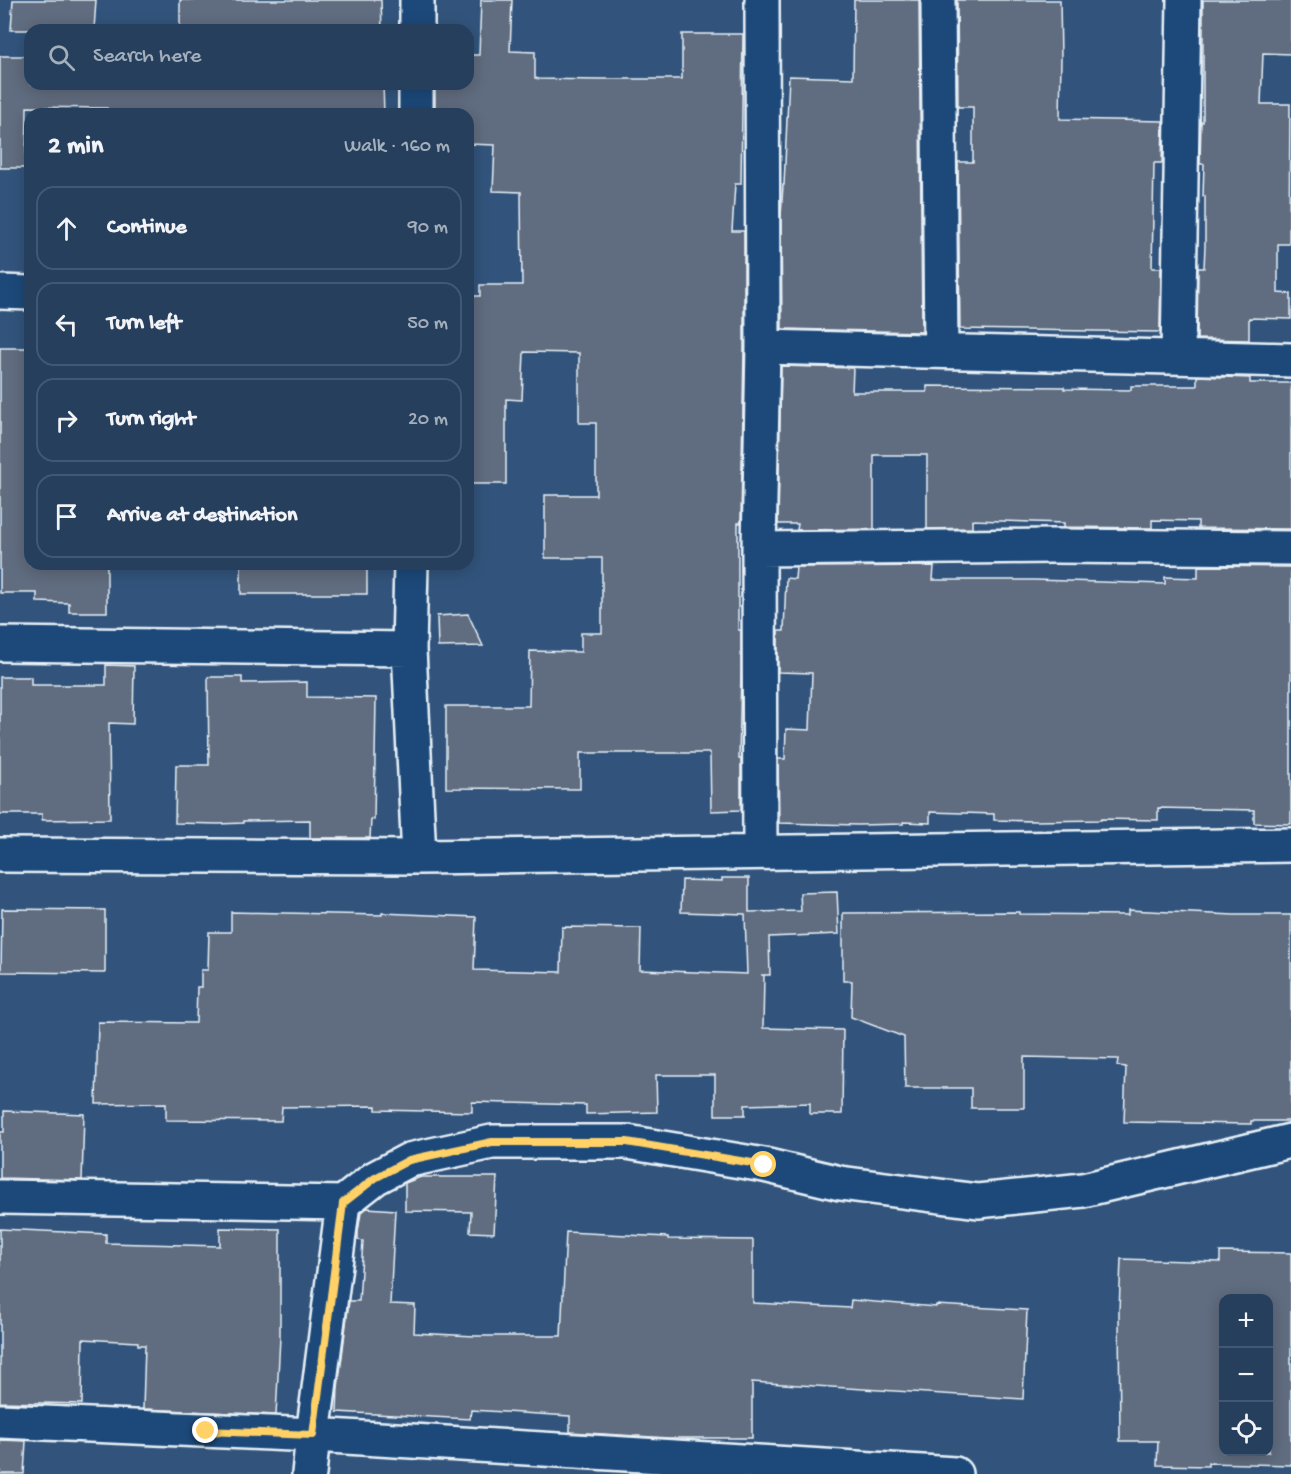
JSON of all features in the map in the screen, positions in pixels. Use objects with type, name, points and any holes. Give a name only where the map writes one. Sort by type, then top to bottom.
[{"type":"street","points":[[417,0],[417,24]]},
{"type":"street","points":[[760,852],[759,549],[763,347],[762,0]]},
{"type":"street","points":[[938,0],[941,351]]},
{"type":"street","points":[[1178,357],[1184,0]]},
{"type":"street","points":[[416,90],[416,108]]},
{"type":"street","points":[[0,292],[24,293]]},
{"type":"street","points":[[763,347],[1291,360]]},
{"type":"street","points":[[759,549],[1054,546],[1291,548]]},
{"type":"street","points":[[411,570],[410,649],[419,857]]},
{"type":"street","points":[[0,644],[410,649]]},
{"type":"street","points":[[0,855],[419,857],[1291,845]]},
{"type":"street","points":[[0,1197],[343,1203],[375,1178],[409,1160],[492,1142],[627,1142],[764,1165],[840,1183],[978,1201],[1083,1190],[1290,1141]]},
{"type":"street","points":[[309,1474],[343,1203]]},
{"type":"street","points":[[0,1421],[313,1435],[955,1474]]},
{"type":"building","points":[[13,0],[96,0],[94,24],[24,24],[24,30],[11,30]]},
{"type":"building","points":[[180,0],[381,0],[382,24],[180,24]]},
{"type":"building","points":[[481,0],[512,0],[510,51],[535,52],[535,78],[539,79],[682,79],[682,34],[743,34],[741,184],[735,184],[732,231],[744,231],[741,523],[738,523],[738,630],[741,630],[739,759],[741,759],[741,810],[711,811],[710,753],[580,753],[580,789],[446,788],[446,706],[529,706],[530,651],[581,652],[581,633],[602,633],[602,558],[545,558],[545,495],[596,495],[596,423],[579,423],[579,353],[524,352],[522,400],[506,399],[506,484],[474,484],[474,296],[480,296],[480,285],[522,285],[521,192],[493,191],[495,145],[474,144],[474,108],[435,108],[435,90],[474,90],[474,55],[479,55]]},
{"type":"building","points":[[854,0],[919,0],[922,332],[782,329],[781,217],[789,76],[853,78]]},
{"type":"building","points":[[957,0],[1060,0],[1060,119],[1163,121],[1162,163],[1154,163],[1152,268],[1161,268],[1160,332],[960,329],[958,162],[973,162],[973,107],[958,107]]},
{"type":"building","points":[[1203,0],[1291,0],[1291,54],[1263,53],[1261,104],[1290,104],[1289,244],[1278,244],[1278,293],[1291,294],[1291,319],[1249,318],[1249,340],[1197,339],[1198,268],[1204,268],[1205,246],[1204,164],[1200,164],[1201,122],[1203,122]]},
{"type":"building","points":[[0,56],[24,56],[24,90],[383,90],[384,108],[27,107],[24,108],[24,168],[0,168]]},
{"type":"building","points":[[0,348],[24,348],[24,570],[107,570],[107,612],[69,612],[69,603],[37,602],[37,593],[0,593]]},
{"type":"building","points":[[781,366],[853,368],[852,392],[927,392],[927,386],[1131,390],[1131,386],[1197,386],[1197,376],[1250,378],[1250,383],[1291,383],[1291,529],[1198,528],[1198,521],[1152,520],[1152,528],[1064,527],[1064,523],[972,520],[972,528],[927,529],[927,455],[874,455],[874,529],[797,530],[798,524],[778,524]]},
{"type":"building","points":[[934,566],[933,580],[1165,584],[1165,577],[1198,578],[1198,566],[1291,567],[1291,824],[1254,823],[1254,810],[1158,808],[1158,820],[994,820],[994,814],[930,812],[930,823],[858,825],[779,823],[778,759],[785,759],[786,729],[810,730],[812,673],[778,672],[778,631],[784,631],[786,578],[795,579],[796,567]]},
{"type":"building","points":[[241,570],[367,570],[367,594],[241,594]]},
{"type":"building","points":[[468,614],[483,646],[438,647],[437,616]]},
{"type":"building","points":[[106,665],[134,666],[133,724],[109,723],[110,819],[42,820],[42,814],[0,814],[0,677],[31,677],[31,685],[106,685]]},
{"type":"building","points":[[208,677],[242,677],[242,683],[307,682],[307,697],[376,698],[374,820],[371,819],[370,838],[310,838],[310,820],[243,821],[243,823],[218,824],[175,823],[176,765],[209,765]]},
{"type":"building","points":[[722,878],[749,878],[749,912],[801,911],[800,893],[837,892],[839,934],[769,937],[770,975],[764,975],[763,1028],[843,1030],[842,1114],[810,1114],[810,1103],[745,1105],[745,1115],[715,1115],[715,1075],[656,1075],[657,1112],[586,1114],[586,1105],[472,1102],[472,1112],[376,1110],[376,1106],[282,1107],[281,1121],[166,1120],[166,1103],[96,1104],[98,1022],[196,1023],[197,987],[201,987],[201,970],[208,970],[209,932],[231,932],[231,912],[382,915],[382,913],[476,917],[474,970],[561,972],[562,927],[641,928],[640,970],[747,974],[745,914],[681,912],[682,880],[722,881]]},
{"type":"building","points":[[2,909],[105,910],[105,973],[1,972]]},
{"type":"building","points":[[1128,910],[1291,915],[1291,1121],[1251,1121],[1251,1124],[1124,1122],[1126,1067],[1117,1066],[1118,1059],[1024,1057],[1024,1108],[971,1108],[971,1088],[905,1088],[904,1037],[851,1017],[852,981],[843,981],[843,913],[1019,912],[1019,914],[1128,915]]},
{"type":"building","points":[[4,1111],[84,1114],[82,1180],[0,1178],[0,1132],[4,1132]]},
{"type":"building","points":[[421,1177],[497,1177],[494,1233],[470,1232],[471,1212],[405,1211],[405,1183]]},
{"type":"building","points":[[367,1208],[395,1210],[390,1304],[415,1305],[414,1333],[561,1336],[566,1232],[668,1237],[668,1239],[753,1240],[753,1303],[850,1308],[851,1300],[936,1307],[936,1305],[1027,1310],[1023,1399],[752,1382],[752,1438],[669,1438],[570,1432],[570,1416],[471,1410],[470,1419],[337,1412],[349,1301],[359,1301],[363,1241],[358,1240],[358,1232],[361,1213]]},
{"type":"building","points":[[220,1228],[280,1229],[280,1337],[276,1415],[143,1409],[145,1345],[138,1345],[138,1342],[83,1339],[82,1404],[0,1402],[0,1229],[106,1234],[106,1243],[220,1246]]},
{"type":"building","points":[[1220,1252],[1291,1253],[1291,1465],[1208,1463],[1208,1466],[1157,1465],[1158,1441],[1120,1441],[1121,1259],[1220,1262]]},
{"type":"building","points":[[0,1440],[26,1441],[24,1474],[0,1474]]},
{"type":"route","points":[[206,1431],[313,1435],[343,1203],[375,1178],[409,1160],[492,1142],[627,1142],[764,1165]]}]
